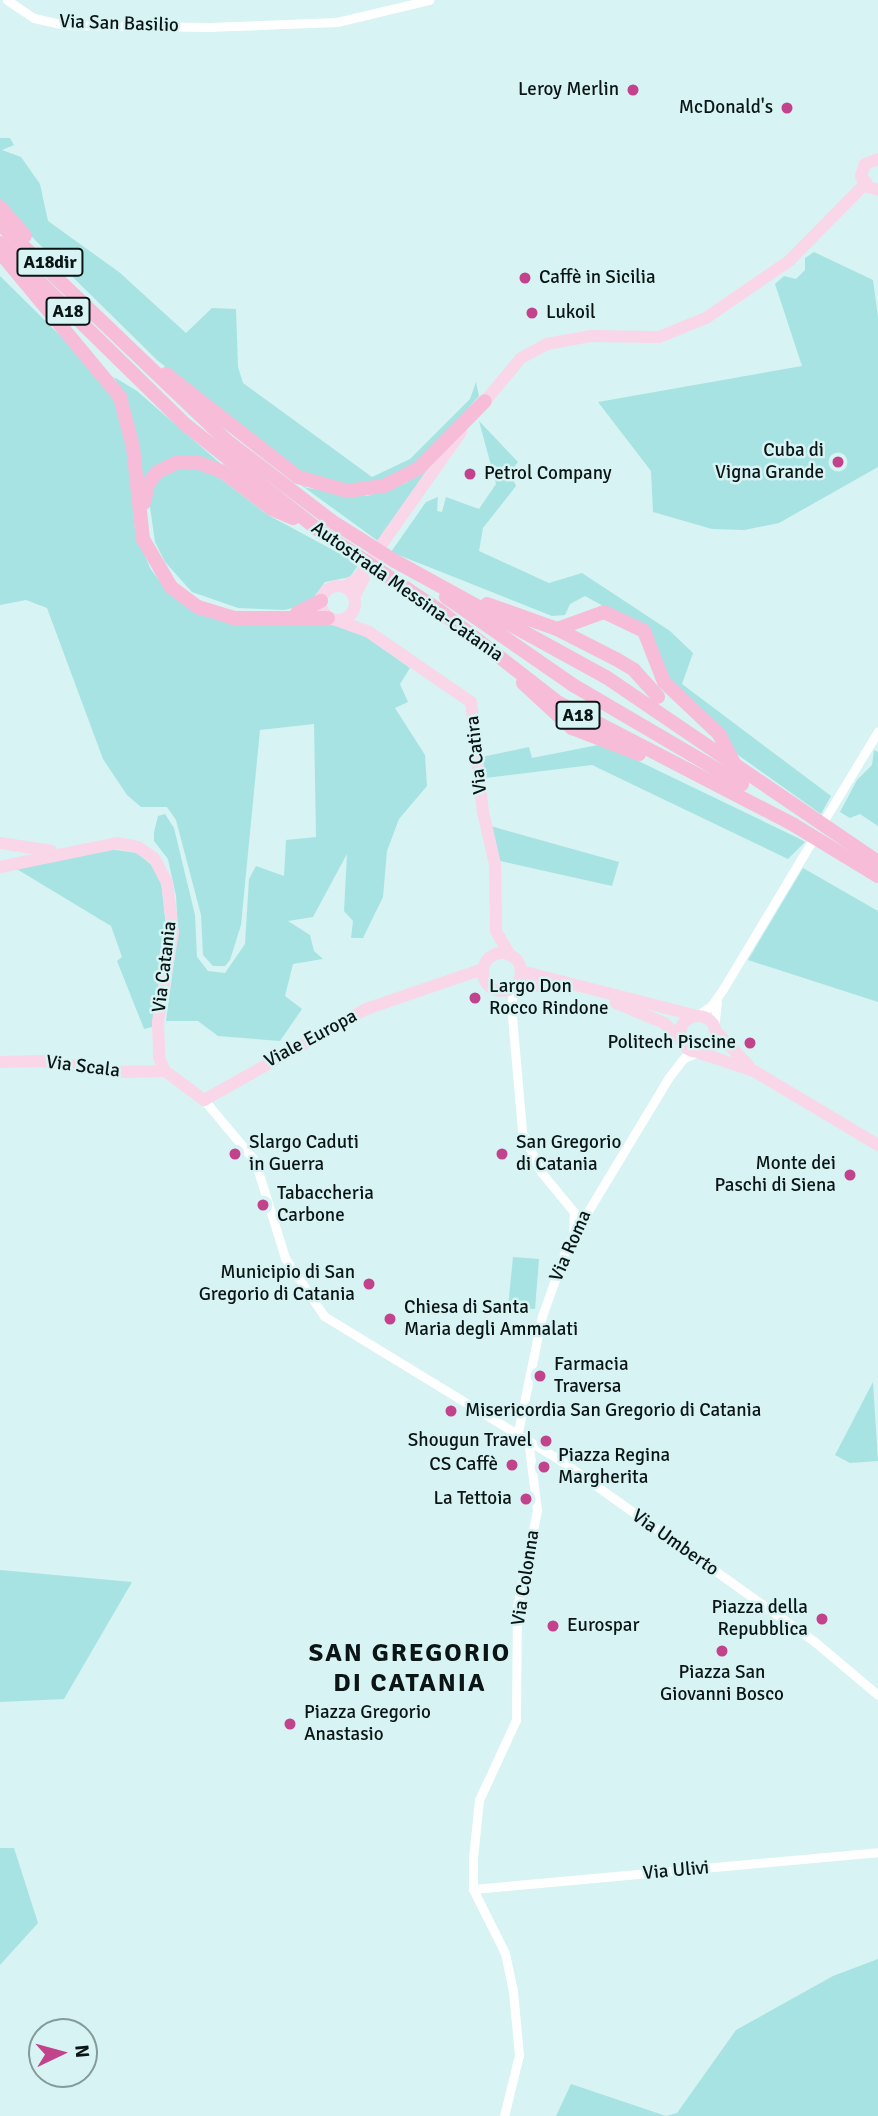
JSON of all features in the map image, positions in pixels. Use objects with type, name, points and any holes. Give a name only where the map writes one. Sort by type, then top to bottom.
[{"type":"highway","name":"A18dir","points":[[0,207],[97,319]]},
{"type":"highway","points":[[0,224],[20,261],[120,397],[133,447],[143,539],[171,587],[198,607],[233,618],[333,619]]},
{"type":"highway","points":[[0,243],[20,261]]},
{"type":"highway","points":[[0,252],[20,261]]},
{"type":"highway","points":[[0,259],[20,261]]},
{"type":"highway","name":"Autostrada Messina-Catania","points":[[20,261],[97,319],[227,441],[333,522],[453,597],[492,613],[606,677],[726,766],[878,862]]},
{"type":"highway","name":"Autostrada Messina-Catania","points":[[20,261],[118,361],[223,457],[317,528],[489,647],[559,703],[777,816],[878,876]]},
{"type":"highway","points":[[114,335],[298,477],[334,490],[373,489],[407,476],[429,460],[485,401]]},
{"type":"highway","points":[[317,528],[272,509],[223,472],[203,463],[182,462],[163,468],[145,492],[145,526],[151,548],[167,575],[191,598],[220,610],[259,616],[304,611],[321,601]]},
{"type":"highway","points":[[350,550],[777,816]]},
{"type":"highway","points":[[453,597],[509,610],[561,631],[634,670],[658,697]]},
{"type":"highway","points":[[453,597],[726,766],[878,868]]},
{"type":"highway","points":[[509,610],[613,664],[698,731],[726,766]]},
{"type":"highway","points":[[540,622],[573,620],[591,610],[608,613],[648,634],[664,682],[719,734],[726,766]]},
{"type":"highway","points":[[492,613],[532,628],[608,671],[698,731]]},
{"type":"highway","points":[[561,631],[579,632],[608,613]]},
{"type":"highway","points":[[489,647],[572,728],[698,776]]},
{"type":"main road","points":[[865,184],[863,168],[878,159]]},
{"type":"main road","points":[[865,184],[878,190]]},
{"type":"main road","points":[[333,619],[350,616],[367,570],[503,377],[534,349],[575,338],[643,338],[678,332],[753,289],[808,244],[865,184]]},
{"type":"main road","points":[[367,570],[344,587],[329,589],[321,601],[333,619],[369,632]]},
{"type":"main road","points":[[344,587],[355,601],[369,632]]},
{"type":"main road","name":"Via Catira","points":[[369,632],[471,702],[483,812],[495,864],[496,932]]},
{"type":"main road","points":[[0,843],[37,851],[82,849]]},
{"type":"main road","name":"Via Catania","points":[[0,867],[82,849],[133,845],[149,853],[163,873],[173,932],[157,1035],[165,1071]]},
{"type":"main road","points":[[496,932],[510,955],[517,981]]},
{"type":"main road","points":[[496,932],[485,965],[486,983],[501,991],[517,981],[696,1015],[714,1029],[754,1071]]},
{"type":"main road","points":[[485,965],[500,953],[510,955]]},
{"type":"main road","name":"Viale Europa","points":[[204,1100],[342,1022],[422,987],[485,965]]},
{"type":"main road","points":[[517,981],[563,990],[636,1010],[664,1023],[698,1053],[754,1071],[878,1145]]},
{"type":"main road","name":"Viale Europa","points":[[422,987],[486,983]]},
{"type":"main road","points":[[683,1041],[684,1022],[696,1015]]},
{"type":"main road","points":[[698,1053],[713,1043],[714,1029]]},
{"type":"main road","name":"Via Scala","points":[[0,1062],[41,1061],[119,1072],[165,1071]]},
{"type":"main road","points":[[165,1071],[204,1100]]},
{"type":"street","name":"Via San Basilio","points":[[7,0],[34,18],[65,24],[337,22],[429,0]]},
{"type":"street","name":"Via San Basilio","points":[[16,0],[36,12],[69,19],[238,24]]},
{"type":"street","points":[[826,817],[878,731]]},
{"type":"street","points":[[696,1015],[711,1006],[723,989],[810,844]]},
{"type":"street","points":[[517,981],[511,1005],[522,1132],[541,1172],[569,1203],[576,1220],[570,1240]]},
{"type":"street","points":[[714,1029],[713,1013],[723,989]]},
{"type":"street","points":[[669,1077],[683,1041]]},
{"type":"street","points":[[669,1077],[684,1058],[698,1053]]},
{"type":"street","name":"Via Roma","points":[[518,1433],[542,1316],[570,1240],[590,1202],[669,1077]]},
{"type":"street","points":[[204,1100],[255,1161],[290,1268],[324,1316],[518,1433]]},
{"type":"street","points":[[569,1203],[583,1207],[590,1202]]},
{"type":"street","name":"Via Umberto","points":[[518,1433],[572,1468],[876,1690]]},
{"type":"street","name":"Via Colonna","points":[[473,1889],[479,1800],[516,1720],[517,1607],[537,1510],[528,1439]]},
{"type":"street","name":"Via Ulivi","points":[[473,1889],[878,1852]]},
{"type":"street","points":[[473,1889],[505,1953],[513,1991],[519,2055],[504,2116]]},
{"type":"shaded area","points":[[0,138],[10,138],[14,145],[2,150],[21,157],[40,184],[48,221],[119,272],[186,333],[212,308],[236,309],[238,367],[243,383],[372,477],[410,459],[470,399],[476,382],[479,396],[430,452],[393,479],[339,486],[297,471],[157,360],[27,232],[0,200]]},
{"type":"shaded area","points":[[814,252],[873,280],[878,317],[878,467],[779,523],[744,530],[712,529],[653,512],[651,471],[598,402],[802,366],[775,284],[784,276],[796,279],[805,270],[805,258]]},
{"type":"shaded area","points":[[0,276],[96,371],[117,400],[126,433],[135,530],[150,568],[162,584],[240,624],[324,623],[356,630],[410,668],[400,684],[408,702],[395,708],[425,755],[427,786],[399,819],[387,851],[383,897],[363,938],[351,938],[353,921],[344,911],[347,854],[313,917],[288,921],[310,935],[314,951],[323,959],[293,964],[285,996],[302,1009],[280,1041],[218,1036],[198,1021],[166,1021],[178,931],[176,896],[168,859],[154,841],[154,832],[158,816],[165,814],[174,828],[195,915],[197,957],[208,971],[225,973],[245,944],[249,879],[256,866],[284,876],[286,840],[316,837],[314,724],[260,730],[241,925],[230,960],[225,966],[213,966],[203,955],[201,915],[176,820],[167,807],[141,807],[127,795],[103,759],[47,608],[26,600],[0,605]]},
{"type":"shaded area","points":[[114,377],[137,391],[221,464],[204,459],[140,481],[124,397]]},
{"type":"shaded area","points":[[479,421],[518,462],[510,472],[516,486],[483,528],[479,551],[549,583],[582,573],[670,631],[693,653],[682,684],[831,796],[821,814],[731,750],[675,693],[645,629],[585,596],[570,604],[565,615],[552,616],[391,552],[426,502],[438,497],[437,511],[442,512],[446,497],[479,509],[496,484]]},
{"type":"shaded area","points":[[437,457],[378,541],[268,461],[307,488],[367,496],[406,483]]},
{"type":"shaded area","points":[[187,466],[217,476],[268,515],[359,564],[350,577],[325,582],[309,604],[284,610],[238,608],[192,592],[165,562],[155,542],[149,500],[156,479]]},
{"type":"shaded area","points":[[603,744],[805,842],[788,859],[592,765],[485,778],[482,757],[529,747],[532,758]]},
{"type":"shaded area","points":[[874,750],[878,752],[878,826],[860,814],[850,818],[840,812],[857,780],[872,765]]},
{"type":"shaded area","points":[[487,825],[619,862],[612,886],[496,860]]},
{"type":"shaded area","points":[[109,849],[137,853],[154,867],[161,880],[167,936],[152,1027],[144,1029],[117,961],[122,957],[111,926],[15,868]]},
{"type":"shaded area","points":[[803,868],[878,911],[878,1002],[748,960]]},
{"type":"shaded area","points":[[513,1257],[539,1259],[535,1309],[508,1307]]},
{"type":"shaded area","points":[[873,1382],[878,1461],[850,1463],[835,1455]]},
{"type":"shaded area","points":[[0,1570],[132,1582],[64,1699],[0,1702]]},
{"type":"shaded area","points":[[0,1848],[14,1848],[38,1923],[0,1965]]},
{"type":"shaded area","points":[[878,1959],[878,2116],[666,2116],[677,2113],[736,2030],[833,1976]]},
{"type":"shaded area","points":[[571,2084],[666,2116],[556,2116]]},
{"type":"place","name":"Leroy Merlin","points":[[633,90]]},
{"type":"place","name":"McDonald's","points":[[787,108]]},
{"type":"place","name":"Caffè in Sicilia","points":[[525,278]]},
{"type":"place","name":"Lukoil","points":[[532,313]]},
{"type":"place","name":"Cuba di Vigna Grande","points":[[838,462]]},
{"type":"place","name":"Petrol Company","points":[[470,474]]},
{"type":"place","name":"Largo Don Rocco Rindone","points":[[475,998]]},
{"type":"place","name":"Politech Piscine","points":[[750,1043]]},
{"type":"place","name":"Slargo Caduti in Guerra","points":[[235,1154]]},
{"type":"place","name":"San Gregorio di Catania","points":[[502,1154]]},
{"type":"place","name":"Monte dei Paschi di Siena","points":[[850,1175]]},
{"type":"place","name":"Tabaccheria Carbone","points":[[263,1205]]},
{"type":"place","name":"Municipio di San Gregorio di Catania","points":[[369,1284]]},
{"type":"place","name":"Chiesa di Santa Maria degli Ammalati","points":[[390,1319]]},
{"type":"place","name":"Farmacia Traversa","points":[[540,1376]]},
{"type":"place","name":"Misericordia San Gregorio di Catania","points":[[451,1411]]},
{"type":"place","name":"Shougun Travel","points":[[546,1441]]},
{"type":"place","name":"CS Caffè","points":[[512,1465]]},
{"type":"place","name":"Piazza Regina Margherita","points":[[544,1467]]},
{"type":"place","name":"La Tettoia","points":[[526,1499]]},
{"type":"place","name":"Piazza della Repubblica","points":[[822,1619]]},
{"type":"place","name":"Eurospar","points":[[553,1626]]},
{"type":"place","name":"Piazza San Giovanni Bosco","points":[[722,1651]]},
{"type":"place","name":"Piazza Gregorio Anastasio","points":[[290,1724]]},
{"type":"district","name":"SAN GREGORIO DI CATANIA","points":[[410,1669]]}]
